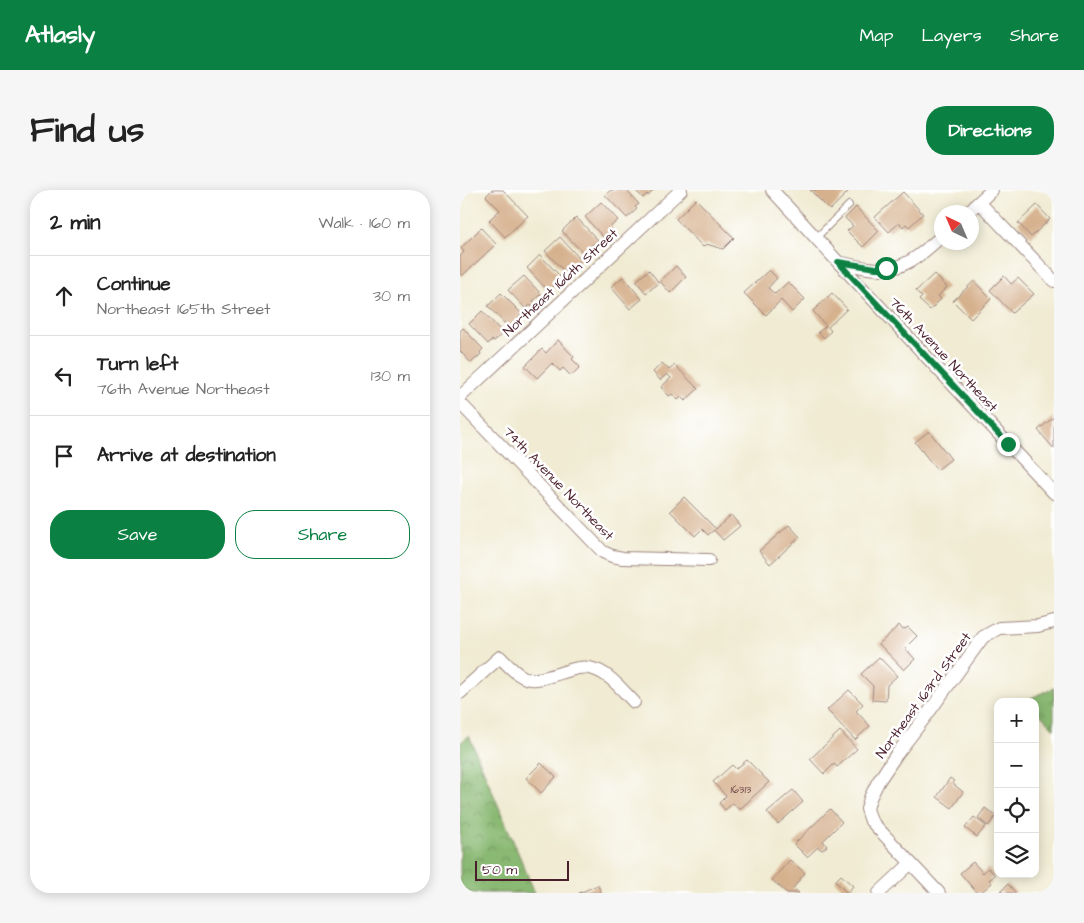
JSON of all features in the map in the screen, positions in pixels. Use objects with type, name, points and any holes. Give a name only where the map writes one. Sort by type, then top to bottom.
[{"type":"street","name":"Northeast 166th Street","points":[[460,397],[681,190]]},
{"type":"street","name":"76th Avenue Northeast","points":[[772,190],[1054,493]]},
{"type":"street","points":[[976,205],[992,190]]},
{"type":"street","points":[[979,202],[1054,281]]},
{"type":"street","points":[[838,262],[876,268],[896,267],[913,260],[934,243]]},
{"type":"street","name":"74th Avenue Northeast","points":[[460,403],[603,552],[623,558],[709,560]]},
{"type":"street","name":"Northeast 163rd Street","points":[[910,864],[871,821],[867,809],[870,798],[896,755],[983,637],[999,628],[1038,626],[1054,622]]},
{"type":"street","points":[[460,693],[500,657],[512,670],[527,680],[544,678],[580,667],[597,670],[606,674],[634,702]]},
{"type":"street","points":[[879,893],[910,864],[939,893]]},
{"type":"lane","points":[[816,238],[849,205]]},
{"type":"green space","points":[[1054,688],[1054,729],[1039,713],[1039,698],[1031,698]]},
{"type":"green space","points":[[469,736],[535,893],[460,893],[460,743]]},
{"type":"building","points":[[492,190],[503,190],[528,216],[505,237],[489,220],[500,210],[486,196]]},
{"type":"building","points":[[611,190],[626,190],[639,204],[635,207],[637,209],[627,218],[605,195]]},
{"type":"building","points":[[635,190],[654,190],[643,198]]},
{"type":"building","points":[[810,190],[846,190],[848,192],[830,210]]},
{"type":"building","points":[[903,192],[923,214],[909,227],[906,224],[903,227],[899,223],[889,232],[875,217]]},
{"type":"building","points":[[696,199],[734,238],[723,249],[706,244],[703,247],[676,219]]},
{"type":"building","points":[[601,202],[618,220],[610,227],[613,231],[610,234],[608,232],[603,237],[585,217]]},
{"type":"building","points":[[1037,205],[1050,219],[1031,237],[1018,223]]},
{"type":"building","points":[[856,207],[879,231],[863,247],[847,231],[853,226],[845,218]]},
{"type":"building","points":[[576,217],[598,240],[589,248],[591,250],[585,255],[562,231]]},
{"type":"building","points":[[481,228],[496,244],[462,276],[460,274],[460,256],[464,252],[461,248]]},
{"type":"building","points":[[560,237],[581,260],[565,272],[545,251]]},
{"type":"building","points":[[540,255],[560,276],[557,280],[558,282],[548,291],[527,268]]},
{"type":"building","points":[[676,266],[686,277],[670,293],[660,281]]},
{"type":"building","points":[[649,270],[659,283],[646,293],[636,281]]},
{"type":"building","points":[[769,270],[777,278],[768,288],[775,294],[788,282],[805,299],[792,312],[781,300],[766,315],[744,293]]},
{"type":"building","points":[[934,274],[947,287],[938,296],[941,299],[930,310],[919,300],[922,297],[916,291]]},
{"type":"building","points":[[524,276],[541,294],[533,301],[535,303],[532,307],[530,305],[526,309],[508,290]]},
{"type":"building","points":[[1004,276],[1011,284],[1018,278],[1034,294],[1012,313],[990,290]]},
{"type":"building","points":[[623,277],[642,299],[630,309],[611,287]]},
{"type":"building","points":[[974,281],[991,299],[971,319],[953,301]]},
{"type":"building","points":[[501,293],[522,314],[509,328],[488,306]]},
{"type":"building","points":[[832,293],[847,309],[828,327],[831,331],[824,338],[818,332],[826,326],[813,311]]},
{"type":"building","points":[[482,311],[503,333],[488,344],[469,324]]},
{"type":"building","points":[[463,328],[483,349],[480,352],[481,354],[471,363],[460,351],[460,331]]},
{"type":"building","points":[[558,340],[574,357],[572,359],[580,367],[571,376],[563,368],[560,371],[552,363],[537,378],[525,366],[542,349],[546,353]]},
{"type":"building","points":[[662,363],[669,370],[675,365],[698,389],[685,401],[681,397],[678,400],[672,394],[669,396],[661,387],[671,378],[667,374],[660,380],[653,372]]},
{"type":"building","points":[[1054,417],[1054,449],[1038,430]]},
{"type":"building","points":[[929,431],[951,459],[937,470],[915,442]]},
{"type":"building","points":[[684,497],[716,529],[731,515],[740,526],[723,540],[714,530],[708,535],[702,529],[695,536],[670,511]]},
{"type":"building","points":[[789,525],[800,537],[770,564],[759,551]]},
{"type":"building","points":[[899,625],[902,629],[908,627],[917,636],[905,648],[915,659],[904,670],[879,644]]},
{"type":"building","points":[[879,657],[897,676],[887,685],[886,701],[872,700],[873,686],[861,674]]},
{"type":"building","points":[[849,690],[863,704],[856,711],[870,726],[855,740],[827,710]]},
{"type":"building","points":[[840,731],[857,749],[837,767],[834,764],[824,774],[810,759]]},
{"type":"building","points":[[747,760],[769,782],[739,810],[733,803],[725,810],[719,803],[726,796],[713,782],[732,765],[736,769]]},
{"type":"building","points":[[541,763],[556,777],[541,793],[526,778]]},
{"type":"building","points":[[950,778],[954,781],[952,783],[963,792],[952,808],[937,797]]},
{"type":"building","points":[[793,790],[803,802],[778,824],[767,812]]},
{"type":"building","points":[[985,808],[994,815],[994,818],[988,826],[978,818]]},
{"type":"building","points":[[830,809],[842,822],[823,841],[827,846],[822,850],[818,847],[807,857],[794,844]]},
{"type":"building","points":[[974,817],[986,826],[977,837],[965,828]]},
{"type":"building","points":[[790,860],[805,873],[793,888],[799,893],[787,893],[772,880]]},
{"type":"building","points":[[973,862],[983,873],[988,868],[994,876],[989,880],[992,883],[980,893],[977,893],[960,873]]},
{"type":"building","points":[[841,875],[853,886],[847,893],[835,881]]},
{"type":"building","points":[[1008,884],[1016,893],[999,893]]},
{"type":"building","points":[[598,885],[601,893],[579,893]]},
{"type":"route","points":[[886,268],[855,266],[838,262],[1008,444]]}]
